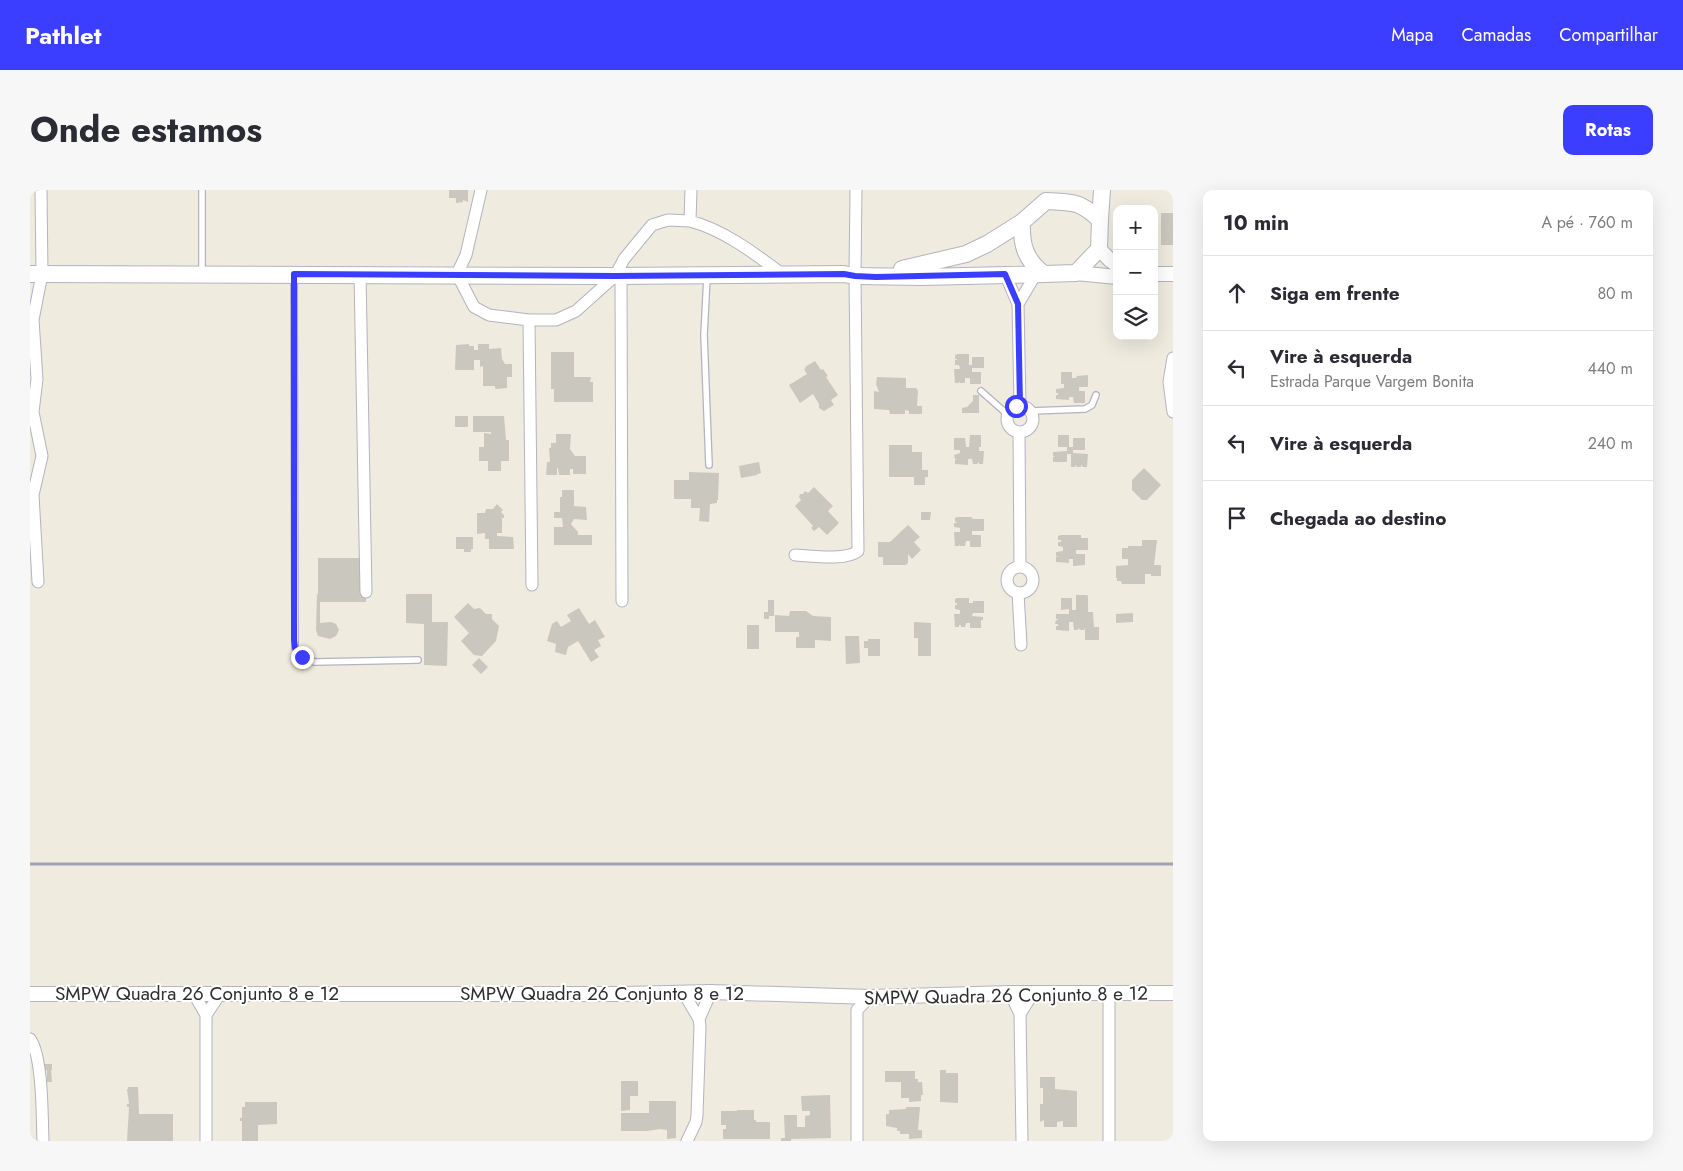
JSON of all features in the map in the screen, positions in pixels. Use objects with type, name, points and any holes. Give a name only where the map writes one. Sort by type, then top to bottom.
[{"type":"main road","points":[[851,273],[922,277],[1076,273],[1100,249],[1102,190]]},
{"type":"main road","points":[[36,274],[618,276],[851,273],[904,269],[966,254],[987,244],[1022,222],[1050,195],[1083,206],[1100,220]]},
{"type":"main road","points":[[1022,222],[1021,237],[1023,248],[1040,274]]},
{"type":"street","points":[[38,582],[33,495],[42,456],[32,412],[37,379],[33,320],[40,190]]},
{"type":"street","points":[[690,190],[690,221]]},
{"type":"street","points":[[795,555],[845,557],[853,555],[858,551],[851,273],[856,190]]},
{"type":"street","points":[[479,192],[466,255],[457,274],[474,307],[489,315],[530,320],[556,320],[576,312],[618,276]]},
{"type":"street","points":[[622,601],[618,276],[624,260],[652,225],[668,220],[690,221],[707,226],[754,253],[782,274]]},
{"type":"street","points":[[1100,249],[1113,262]]},
{"type":"street","points":[[1076,273],[1113,277]]},
{"type":"street","points":[[360,274],[366,592]]},
{"type":"street","points":[[1005,274],[1018,304],[1020,405]]},
{"type":"street","points":[[1018,304],[1040,274]]},
{"type":"street","points":[[1158,274],[1173,274]]},
{"type":"street","points":[[530,320],[532,585]]},
{"type":"street","points":[[1173,358],[1169,382],[1173,412]]},
{"type":"street","points":[[1020,405],[1031,411],[1033,419],[1027,430],[1019,432],[1012,430],[1007,423],[1007,414],[1012,408],[1020,405]]},
{"type":"street","points":[[1019,432],[1020,567]]},
{"type":"street","points":[[1020,567],[1029,570],[1033,579],[1031,588],[1023,593],[1018,593],[1011,589],[1007,582],[1009,573],[1020,567]]},
{"type":"street","points":[[1018,593],[1021,645]]},
{"type":"street","points":[[683,992],[699,1019]]},
{"type":"street","points":[[687,1141],[696,1122],[697,1115],[699,1019],[711,992]]},
{"type":"street","name":"SMPW Quadra 26 Conjunto 8 e 12","points":[[30,994],[711,992],[870,997],[1010,993],[1173,993]]},
{"type":"street","points":[[1010,993],[1020,1014],[1022,1141]]},
{"type":"street","points":[[1020,1014],[1033,993]]},
{"type":"street","points":[[1109,993],[1109,1141]]},
{"type":"street","points":[[194,994],[206,1015],[206,1141]]},
{"type":"street","points":[[206,1015],[220,994]]},
{"type":"street","points":[[845,996],[857,1010],[857,1141]]},
{"type":"street","points":[[857,1010],[870,997]]},
{"type":"street","points":[[30,1039],[35,1046],[38,1068],[43,1141]]},
{"type":"lane","points":[[202,190],[202,275]]},
{"type":"lane","points":[[294,274],[295,648],[302,657],[315,662],[418,660]]},
{"type":"lane","points":[[707,275],[704,335],[709,465]]},
{"type":"lane","points":[[981,391],[1007,414]]},
{"type":"lane","points":[[1031,411],[1085,409],[1092,405],[1096,395]]},
{"type":"building","points":[[449,190],[468,190],[468,202],[463,200],[463,202],[456,203],[456,198],[449,198]]},
{"type":"building","points":[[1161,213],[1173,213],[1173,245],[1161,245]]},
{"type":"building","points":[[469,344],[469,346],[474,346],[474,350],[478,350],[478,344],[489,344],[489,349],[501,348],[502,359],[505,364],[512,364],[512,377],[507,377],[507,388],[496,389],[495,386],[483,386],[483,366],[480,367],[480,360],[474,360],[474,370],[455,370],[456,345]]},
{"type":"building","points":[[551,352],[574,352],[574,377],[591,377],[590,382],[593,382],[593,402],[554,402],[554,389],[551,389]]},
{"type":"building","points":[[969,354],[969,365],[972,365],[972,357],[984,357],[984,368],[972,368],[972,372],[981,372],[981,384],[970,384],[970,378],[965,378],[965,383],[960,383],[959,381],[959,383],[955,383],[954,369],[960,369],[959,365],[955,365],[955,360],[957,359],[955,359],[955,355]]},
{"type":"building","points":[[815,361],[828,376],[826,377],[838,395],[831,400],[834,405],[824,411],[819,408],[819,404],[813,394],[800,403],[789,385],[807,374],[804,369],[805,367]]},
{"type":"building","points":[[1061,372],[1072,372],[1072,378],[1088,375],[1088,387],[1079,387],[1079,391],[1085,391],[1085,403],[1074,403],[1073,397],[1069,397],[1069,400],[1056,399],[1058,393],[1056,393],[1056,389],[1064,388],[1064,384],[1061,384]]},
{"type":"building","points":[[877,377],[906,378],[906,388],[916,388],[918,391],[917,406],[922,406],[922,414],[909,414],[909,411],[905,410],[905,414],[890,414],[889,410],[874,409],[874,391],[879,392],[876,384]]},
{"type":"building","points":[[973,395],[979,395],[979,413],[962,413],[962,408],[967,407],[973,401]]},
{"type":"building","points":[[455,416],[468,416],[468,427],[455,427]]},
{"type":"building","points":[[473,416],[504,416],[506,440],[509,440],[509,461],[501,461],[501,471],[488,471],[488,461],[479,461],[479,447],[484,447],[484,433],[491,434],[491,432],[473,432]]},
{"type":"building","points":[[556,434],[571,434],[570,449],[575,456],[586,456],[586,474],[573,474],[573,469],[570,469],[570,475],[559,475],[557,468],[557,475],[546,475],[547,462],[550,462],[549,448],[551,448],[551,443],[556,443]]},
{"type":"building","points":[[970,435],[981,435],[979,451],[984,451],[983,464],[979,464],[979,462],[973,464],[972,459],[968,459],[968,465],[955,464],[957,459],[955,459],[954,455],[960,453],[960,450],[954,450],[954,438],[965,438],[966,447],[969,447]]},
{"type":"building","points":[[1058,435],[1069,435],[1069,447],[1073,447],[1073,438],[1085,438],[1085,450],[1073,450],[1073,453],[1088,454],[1087,467],[1081,465],[1081,467],[1077,467],[1075,465],[1075,467],[1071,467],[1071,454],[1067,454],[1067,462],[1053,462],[1053,457],[1055,457],[1053,452],[1067,451],[1067,447],[1058,447]]},
{"type":"building","points":[[889,445],[912,445],[912,452],[922,452],[922,470],[928,470],[928,477],[925,477],[925,485],[914,485],[914,477],[889,477]]},
{"type":"building","points":[[759,462],[761,473],[741,478],[739,466]]},
{"type":"building","points":[[1144,468],[1161,485],[1147,500],[1142,500],[1132,490],[1132,480]]},
{"type":"building","points":[[689,472],[719,473],[718,500],[717,503],[710,504],[709,522],[699,521],[700,508],[691,508],[691,499],[674,499],[674,480],[689,480]]},
{"type":"building","points":[[814,487],[833,506],[828,511],[839,523],[827,535],[819,527],[814,531],[811,528],[813,526],[795,506],[801,500],[800,494],[803,494],[805,491],[808,493]]},
{"type":"building","points":[[562,490],[574,490],[574,506],[586,507],[587,520],[574,519],[571,524],[578,532],[578,535],[592,535],[592,545],[554,545],[554,527],[563,527],[562,518],[554,518],[554,512],[560,512]]},
{"type":"building","points":[[497,504],[503,510],[501,512],[504,518],[502,518],[502,533],[497,533],[497,536],[513,537],[514,549],[489,549],[489,539],[485,539],[485,533],[477,534],[477,513],[485,513],[486,509],[493,509]]},
{"type":"building","points":[[921,512],[931,512],[930,520],[921,520]]},
{"type":"building","points":[[955,518],[984,519],[984,531],[972,531],[972,535],[981,535],[981,547],[970,547],[970,541],[966,541],[965,546],[960,546],[960,544],[955,546],[954,532],[960,532],[960,528],[954,527],[954,523],[957,523]]},
{"type":"building","points":[[908,525],[920,537],[914,542],[921,550],[912,559],[908,554],[908,563],[906,565],[883,565],[883,557],[878,557],[878,542],[890,542]]},
{"type":"building","points":[[1081,535],[1081,538],[1088,538],[1088,550],[1076,550],[1076,554],[1085,554],[1085,565],[1073,566],[1073,559],[1069,559],[1069,563],[1056,562],[1056,557],[1058,557],[1056,552],[1063,551],[1063,547],[1058,546],[1058,542],[1061,542],[1061,540],[1058,540],[1058,536]]},
{"type":"building","points":[[456,537],[473,537],[473,549],[471,549],[471,552],[464,552],[464,549],[456,549]]},
{"type":"building","points":[[1142,540],[1157,540],[1154,565],[1161,565],[1161,576],[1145,574],[1145,584],[1122,584],[1116,578],[1116,566],[1128,565],[1128,559],[1122,559],[1122,548],[1142,546]]},
{"type":"building","points":[[318,558],[366,558],[366,602],[320,602],[320,623],[331,622],[336,624],[339,630],[336,636],[330,639],[318,636],[316,630]]},
{"type":"building","points":[[406,594],[432,594],[432,622],[448,622],[447,666],[424,665],[424,624],[406,623]]},
{"type":"building","points":[[1076,595],[1088,596],[1088,612],[1093,612],[1094,627],[1099,627],[1099,640],[1085,640],[1085,628],[1084,630],[1078,628],[1078,630],[1074,630],[1073,622],[1069,622],[1069,631],[1056,630],[1058,624],[1055,624],[1058,619],[1056,619],[1056,614],[1069,614],[1069,609],[1061,610],[1061,598],[1072,598],[1072,610],[1076,610]]},
{"type":"building","points":[[969,598],[969,603],[984,601],[984,613],[973,613],[972,616],[983,617],[981,628],[970,628],[970,623],[966,623],[965,627],[959,625],[959,627],[955,627],[954,614],[960,614],[960,610],[955,609],[957,603],[955,603],[955,599]]},
{"type":"building","points":[[768,600],[774,600],[774,616],[764,619],[764,612],[768,612]]},
{"type":"building","points":[[468,603],[474,609],[480,608],[486,614],[492,614],[492,619],[499,626],[496,641],[482,656],[474,655],[461,641],[469,633],[454,617]]},
{"type":"building","points":[[579,608],[589,624],[595,620],[605,637],[598,640],[601,646],[594,650],[599,657],[591,662],[578,641],[568,647],[566,655],[555,652],[556,644],[547,641],[552,624],[557,621],[561,627],[571,621],[567,615]]},
{"type":"building","points":[[790,611],[806,611],[813,616],[831,617],[831,641],[815,640],[815,648],[796,648],[796,637],[799,637],[799,632],[775,632],[775,615],[789,616]]},
{"type":"building","points":[[1133,613],[1133,622],[1116,623],[1116,614]]},
{"type":"building","points":[[914,622],[931,623],[931,656],[918,656],[918,638],[914,638]]},
{"type":"building","points":[[747,625],[759,625],[759,649],[747,649]]},
{"type":"building","points":[[845,636],[859,636],[860,663],[846,664]]},
{"type":"building","points":[[868,639],[880,639],[880,656],[868,656],[868,648],[864,648],[864,641],[868,641]]},
{"type":"building","points":[[479,658],[488,667],[481,674],[472,665]]},
{"type":"building","points":[[37,1064],[52,1064],[52,1082],[47,1082],[47,1070],[37,1070]]},
{"type":"building","points":[[940,1070],[946,1070],[946,1073],[958,1073],[958,1103],[940,1102]]},
{"type":"building","points":[[885,1071],[915,1071],[915,1079],[918,1079],[918,1082],[922,1082],[923,1095],[921,1095],[921,1101],[909,1102],[909,1098],[901,1098],[901,1082],[885,1082]]},
{"type":"building","points":[[1040,1077],[1055,1077],[1055,1089],[1077,1091],[1077,1127],[1063,1127],[1063,1121],[1057,1122],[1057,1127],[1044,1127],[1044,1120],[1040,1122],[1040,1104],[1043,1104],[1043,1088],[1040,1088]]},
{"type":"building","points":[[621,1081],[638,1081],[638,1096],[630,1096],[630,1110],[621,1111]]},
{"type":"building","points":[[128,1087],[138,1087],[139,1114],[173,1114],[173,1141],[127,1141]]},
{"type":"building","points":[[830,1095],[831,1138],[781,1141],[781,1138],[785,1138],[784,1115],[797,1115],[797,1127],[805,1127],[805,1116],[810,1115],[810,1111],[802,1111],[801,1096]]},
{"type":"building","points":[[649,1101],[676,1101],[676,1138],[667,1139],[667,1130],[660,1129],[621,1131],[621,1113],[649,1113]]},
{"type":"building","points":[[245,1102],[277,1102],[277,1124],[258,1125],[258,1141],[242,1141],[242,1121],[240,1121],[240,1118],[242,1118],[242,1107],[245,1107]]},
{"type":"building","points":[[906,1107],[920,1107],[918,1130],[922,1130],[922,1138],[909,1139],[909,1134],[900,1134],[897,1128],[886,1126],[886,1114],[889,1114],[889,1110],[906,1109]]},
{"type":"building","points":[[754,1110],[754,1120],[756,1122],[770,1122],[770,1139],[723,1139],[723,1129],[726,1129],[726,1125],[721,1125],[721,1111]]},
{"type":"railway","points":[[30,864],[1173,864]]},
{"type":"route","points":[[302,657],[295,648],[294,640],[294,274],[621,276],[844,274],[876,277],[922,277],[1005,274],[1018,304],[1020,405],[1016,406]]}]
